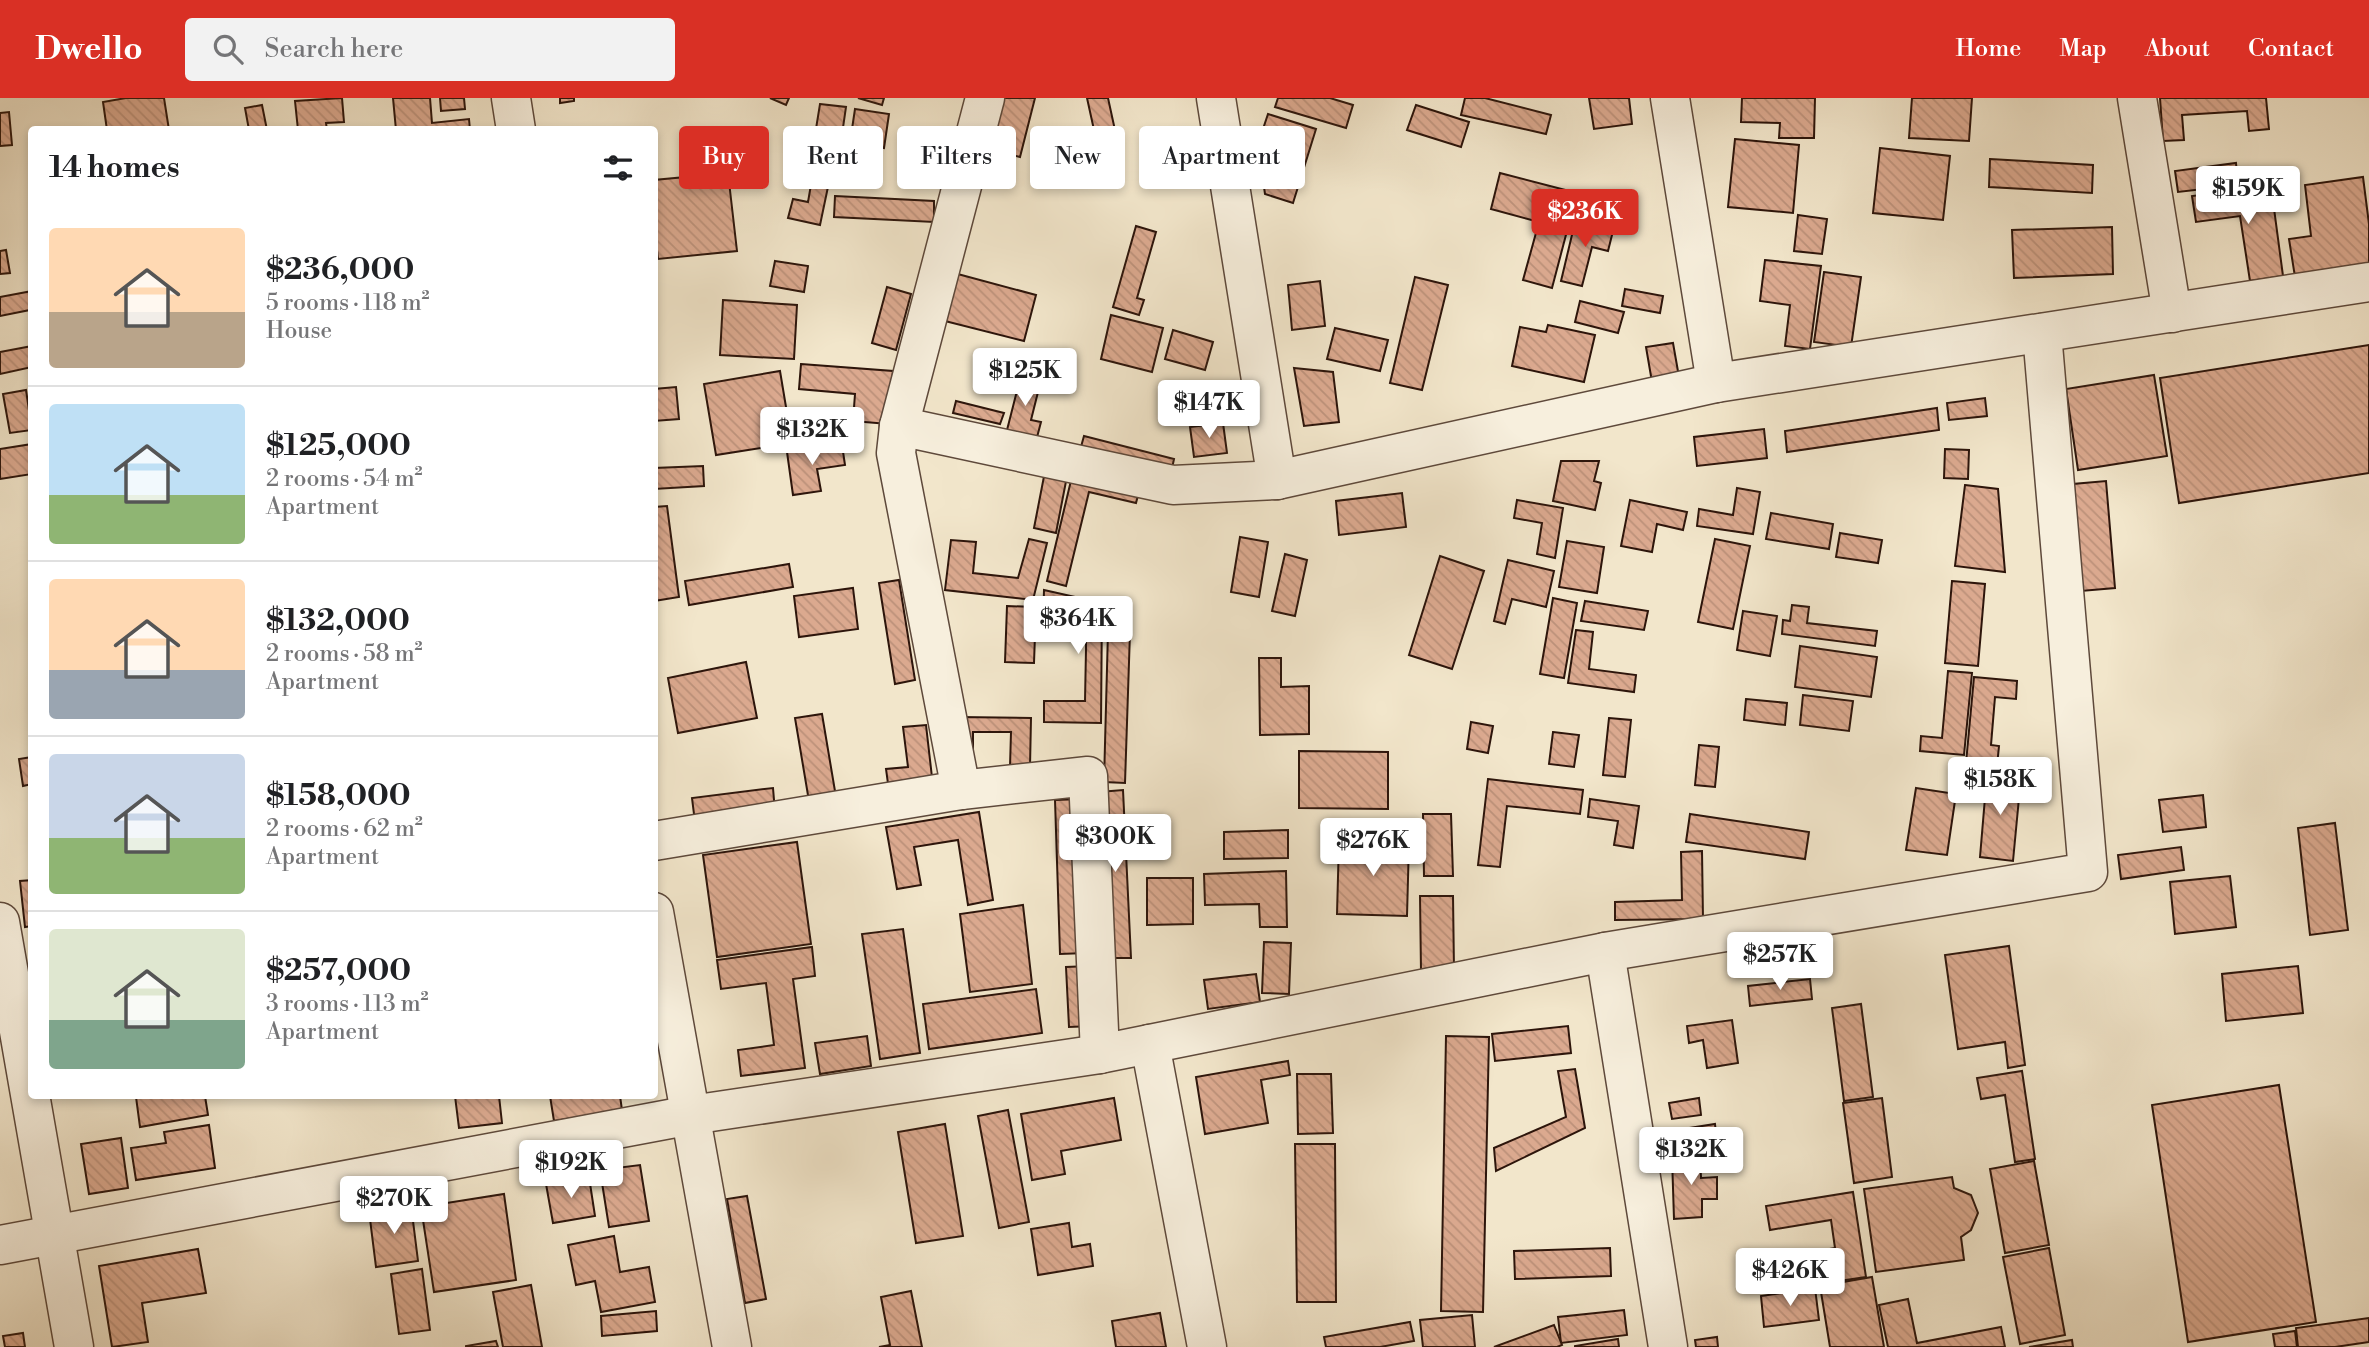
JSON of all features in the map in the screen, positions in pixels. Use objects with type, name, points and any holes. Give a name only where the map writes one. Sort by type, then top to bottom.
[{"type":"street","points":[[511,98],[515,126]]},
{"type":"street","points":[[961,790],[896,453],[899,426],[985,98]]},
{"type":"street","points":[[1216,98],[1277,480]]},
{"type":"street","points":[[1670,98],[1716,383]]},
{"type":"street","points":[[2137,98],[2172,313]]},
{"type":"street","points":[[899,426],[1173,485],[1277,480],[1716,383],[2369,282]]},
{"type":"street","points":[[0,1245],[54,1237],[691,1115],[1100,1054],[1605,952],[2088,872],[2042,333]]},
{"type":"street","points":[[658,840],[961,790],[1088,776],[1100,1054]]},
{"type":"street","points":[[0,922],[28,1085]]},
{"type":"street","points":[[658,934],[732,1347]]},
{"type":"street","points":[[1605,952],[1668,1347]]},
{"type":"street","points":[[1150,1044],[1208,1347]]},
{"type":"street","points":[[30,1099],[74,1347]]},
{"type":"building","points":[[126,98],[164,98],[168,126],[106,126],[103,102]]},
{"type":"building","points":[[342,98],[344,122],[326,123],[326,126],[298,126],[295,101]]},
{"type":"building","points":[[393,98],[430,98],[432,123],[469,119],[470,126],[396,126]]},
{"type":"building","points":[[440,98],[464,98],[465,109],[441,111]]},
{"type":"building","points":[[560,98],[574,98],[574,101],[560,103]]},
{"type":"building","points":[[770,98],[789,98],[786,105]]},
{"type":"building","points":[[858,98],[884,98],[882,105]]},
{"type":"building","points":[[996,98],[1035,98],[1020,157],[1016,156],[1016,126],[989,126]]},
{"type":"building","points":[[1087,98],[1108,98],[1114,126],[1093,126]]},
{"type":"building","points":[[1278,98],[1330,98],[1353,105],[1346,128],[1275,107]]},
{"type":"building","points":[[1465,98],[1485,98],[1551,115],[1546,134],[1461,115]]},
{"type":"building","points":[[1589,98],[1629,98],[1632,124],[1594,129]]},
{"type":"building","points":[[1742,98],[1815,98],[1814,138],[1779,138],[1780,123],[1741,122]]},
{"type":"building","points":[[1912,98],[1972,98],[1969,141],[1909,138]]},
{"type":"building","points":[[2160,98],[2266,98],[2269,129],[2249,131],[2247,111],[2182,115],[2184,140],[2163,141]]},
{"type":"building","points":[[820,104],[846,107],[843,126],[816,126]]},
{"type":"building","points":[[262,105],[266,126],[248,126],[245,108]]},
{"type":"building","points":[[1416,105],[1469,122],[1461,147],[1407,130]]},
{"type":"building","points":[[855,109],[889,114],[884,148],[883,126],[852,126]]},
{"type":"building","points":[[9,112],[12,145],[0,146],[0,113]]},
{"type":"building","points":[[1268,114],[1316,129],[1305,164],[1305,126],[1264,126]]},
{"type":"building","points":[[1735,139],[1799,145],[1793,213],[1728,207]]},
{"type":"building","points":[[1880,148],[1950,156],[1943,220],[1873,213]]},
{"type":"building","points":[[1990,159],[2093,165],[2092,193],[1989,187]]},
{"type":"building","points":[[2236,163],[2238,185],[2178,192],[2175,171]]},
{"type":"building","points":[[1500,173],[1577,193],[1552,288],[1523,280],[1539,222],[1491,209]]},
{"type":"building","points":[[2363,177],[2369,224],[2369,267],[2295,277],[2289,239],[2311,236],[2305,185]]},
{"type":"building","points":[[679,178],[679,189],[730,189],[737,251],[658,259],[658,180]]},
{"type":"building","points":[[2271,186],[2283,276],[2250,281],[2240,216],[2196,222],[2192,196]]},
{"type":"building","points":[[810,189],[828,189],[820,225],[788,218],[793,199],[808,202]]},
{"type":"building","points":[[1264,189],[1297,189],[1293,203],[1265,194]]},
{"type":"building","points":[[835,196],[934,201],[934,222],[834,217]]},
{"type":"building","points":[[1798,215],[1827,219],[1822,254],[1794,251]]},
{"type":"building","points":[[1576,218],[1614,227],[1608,251],[1592,247],[1582,286],[1561,281]]},
{"type":"building","points":[[1136,226],[1156,232],[1137,298],[1144,300],[1139,315],[1113,307]]},
{"type":"building","points":[[2112,227],[2113,274],[2014,278],[2012,230]]},
{"type":"building","points":[[6,250],[10,273],[0,274],[0,251]]},
{"type":"building","points":[[1765,260],[1821,266],[1810,349],[1785,346],[1790,305],[1760,301]]},
{"type":"building","points":[[775,261],[808,266],[804,292],[770,286]]},
{"type":"building","points":[[1824,272],[1861,277],[1851,347],[1814,342]]},
{"type":"building","points":[[954,273],[1036,295],[1024,341],[941,320]]},
{"type":"building","points":[[1415,277],[1448,285],[1422,390],[1390,383]]},
{"type":"building","points":[[1320,281],[1325,326],[1292,330],[1288,285]]},
{"type":"building","points":[[887,287],[911,294],[896,350],[872,343]]},
{"type":"building","points":[[1625,289],[1663,296],[1660,313],[1622,306]]},
{"type":"building","points":[[28,292],[28,310],[0,316],[0,297]]},
{"type":"building","points":[[723,300],[797,305],[794,359],[720,355]]},
{"type":"building","points":[[1580,301],[1624,312],[1618,333],[1575,322]]},
{"type":"building","points":[[1111,315],[1163,328],[1152,372],[1101,359]]},
{"type":"building","points":[[1548,325],[1595,335],[1584,382],[1512,366],[1520,327],[1546,332]]},
{"type":"building","points":[[1335,328],[1388,340],[1380,371],[1327,359]]},
{"type":"building","points":[[1173,330],[1213,342],[1205,370],[1165,359]]},
{"type":"building","points":[[1673,343],[1679,377],[1652,382],[1646,347]]},
{"type":"building","points":[[2369,345],[2369,473],[2179,503],[2160,378]]},
{"type":"building","points":[[28,347],[28,368],[0,374],[0,352]]},
{"type":"building","points":[[801,364],[893,371],[888,424],[853,421],[855,394],[799,389]]},
{"type":"building","points":[[1294,368],[1333,372],[1339,422],[1304,426]]},
{"type":"building","points":[[780,371],[792,443],[716,455],[704,384]]},
{"type":"building","points":[[1022,371],[1042,376],[1031,420],[1041,422],[1036,441],[1006,434]]},
{"type":"building","points":[[2154,375],[2167,456],[2078,470],[2066,389]]},
{"type":"building","points":[[676,387],[679,419],[658,421],[658,389]]},
{"type":"building","points":[[26,390],[28,431],[10,433],[3,394]]},
{"type":"building","points":[[1985,398],[1987,416],[1949,420],[1947,403]]},
{"type":"building","points":[[956,401],[1004,413],[1000,424],[953,413]]},
{"type":"building","points":[[1937,408],[1939,430],[1787,452],[1785,431]]},
{"type":"building","points":[[1223,423],[1227,453],[1194,457],[1190,427]]},
{"type":"building","points":[[1764,429],[1767,458],[1697,466],[1694,437]]},
{"type":"building","points":[[1084,436],[1174,459],[1170,478],[1079,454]]},
{"type":"building","points":[[28,445],[28,475],[0,479],[0,449]]},
{"type":"building","points":[[842,445],[845,465],[817,469],[821,491],[793,495],[787,452]]},
{"type":"building","points":[[1945,449],[1969,450],[1968,479],[1944,478]]},
{"type":"building","points":[[1561,461],[1599,461],[1594,481],[1601,483],[1595,510],[1553,501]]},
{"type":"building","points":[[703,466],[704,486],[658,489],[658,468]]},
{"type":"building","points":[[1046,466],[1068,471],[1056,533],[1034,528]]},
{"type":"building","points":[[1074,468],[1141,484],[1136,503],[1089,492],[1066,586],[1047,581]]},
{"type":"building","points":[[2106,481],[2115,588],[2081,591],[2073,484]]},
{"type":"building","points":[[1965,485],[1998,489],[2005,572],[1955,566]]},
{"type":"building","points":[[1737,488],[1760,492],[1753,534],[1697,526],[1699,509],[1733,515]]},
{"type":"building","points":[[1402,493],[1406,527],[1339,535],[1336,501]]},
{"type":"building","points":[[1517,500],[1563,508],[1555,558],[1537,554],[1542,523],[1514,518]]},
{"type":"building","points":[[1630,500],[1687,512],[1683,530],[1657,524],[1652,552],[1621,546]]},
{"type":"building","points":[[667,506],[679,597],[658,600],[658,507]]},
{"type":"building","points":[[1771,513],[1833,524],[1829,549],[1766,539]]},
{"type":"building","points":[[1840,533],[1882,540],[1878,563],[1836,557]]},
{"type":"building","points":[[1240,537],[1268,542],[1259,597],[1231,592]]},
{"type":"building","points":[[1029,539],[1047,543],[1033,600],[945,590],[951,540],[976,542],[973,573],[1018,578]]},
{"type":"building","points":[[1715,539],[1750,546],[1733,629],[1698,622]]},
{"type":"building","points":[[1567,541],[1604,547],[1597,593],[1559,587]]},
{"type":"building","points":[[1285,554],[1307,560],[1295,616],[1272,611]]},
{"type":"building","points":[[1440,556],[1484,571],[1452,669],[1409,655]]},
{"type":"building","points":[[1508,560],[1554,571],[1546,607],[1512,599],[1505,624],[1494,621]]},
{"type":"building","points":[[789,564],[793,587],[689,605],[685,581]]},
{"type":"building","points":[[899,580],[915,680],[895,684],[879,583]]},
{"type":"building","points":[[1952,581],[1985,584],[1978,666],[1945,663]]},
{"type":"building","points":[[853,588],[858,629],[799,637],[794,596]]},
{"type":"building","points":[[1044,590],[1102,603],[1101,723],[1044,722],[1044,701],[1085,701],[1086,627],[1043,626]]},
{"type":"building","points":[[1553,598],[1577,603],[1564,678],[1540,674]]},
{"type":"building","points":[[1585,601],[1648,611],[1644,630],[1581,621]]},
{"type":"building","points":[[1792,605],[1809,607],[1807,623],[1877,631],[1875,646],[1782,634],[1783,620],[1790,621]]},
{"type":"building","points":[[1007,606],[1036,607],[1034,663],[1005,662]]},
{"type":"building","points":[[1743,611],[1777,616],[1770,656],[1737,650]]},
{"type":"building","points":[[1576,630],[1593,632],[1589,669],[1636,675],[1634,692],[1568,683]]},
{"type":"building","points":[[1108,631],[1130,632],[1125,783],[1104,782]]},
{"type":"building","points":[[1800,646],[1877,657],[1871,697],[1795,687]]},
{"type":"building","points":[[1259,658],[1281,658],[1281,687],[1309,686],[1309,734],[1260,735]]},
{"type":"building","points":[[746,662],[757,718],[678,733],[668,678]]},
{"type":"building","points":[[1948,671],[1972,673],[1964,755],[1920,751],[1921,736],[1942,738]]},
{"type":"building","points":[[1974,677],[2017,681],[2016,699],[1995,697],[1991,745],[1999,746],[1997,766],[1966,763]]},
{"type":"building","points":[[1803,695],[1853,701],[1849,731],[1800,725]]},
{"type":"building","points":[[1746,699],[1787,703],[1785,725],[1744,720]]},
{"type":"building","points":[[822,714],[837,803],[810,807],[795,718]]},
{"type":"building","points":[[958,717],[1031,718],[1030,767],[1010,767],[1011,732],[973,732],[973,751],[958,751]]},
{"type":"building","points":[[1609,718],[1631,720],[1625,777],[1603,775]]},
{"type":"building","points":[[1471,722],[1493,726],[1488,753],[1467,749]]},
{"type":"building","points":[[926,725],[933,786],[889,791],[886,769],[908,767],[903,727]]},
{"type":"building","points":[[1553,732],[1579,735],[1574,767],[1549,764]]},
{"type":"building","points":[[1699,745],[1719,747],[1715,787],[1695,785]]},
{"type":"building","points":[[1299,751],[1388,752],[1388,809],[1299,808]]},
{"type":"building","points":[[28,758],[28,785],[23,786],[19,759]]},
{"type":"building","points":[[1987,774],[2021,777],[2013,861],[1980,857]]},
{"type":"building","points":[[1488,779],[1583,790],[1580,814],[1507,806],[1500,867],[1478,865]]},
{"type":"building","points":[[773,788],[775,812],[695,822],[692,798]]},
{"type":"building","points":[[1916,788],[1956,794],[1947,855],[1906,850]]},
{"type":"building","points":[[1123,790],[1131,958],[1107,958],[1099,792]]},
{"type":"building","points":[[2203,795],[2206,827],[2163,832],[2159,800]]},
{"type":"building","points":[[1081,799],[1086,953],[1060,954],[1055,800]]},
{"type":"building","points":[[1590,799],[1639,806],[1633,848],[1614,845],[1618,821],[1588,817]]},
{"type":"building","points":[[979,812],[993,900],[968,905],[958,840],[914,847],[921,885],[897,889],[886,827]]},
{"type":"building","points":[[1423,814],[1451,814],[1453,876],[1424,876]]},
{"type":"building","points":[[1690,814],[1809,832],[1805,859],[1686,842]]},
{"type":"building","points":[[2335,823],[2348,930],[2310,935],[2298,828]]},
{"type":"building","points":[[1288,830],[1288,858],[1224,859],[1224,832]]},
{"type":"building","points":[[1339,840],[1409,842],[1407,916],[1337,914]]},
{"type":"building","points":[[797,842],[811,944],[717,957],[703,855]]},
{"type":"building","points":[[2181,847],[2184,870],[2121,879],[2118,855]]},
{"type":"building","points":[[1702,851],[1703,919],[1615,920],[1615,902],[1682,900],[1681,852]]},
{"type":"building","points":[[1286,871],[1287,927],[1260,927],[1259,904],[1205,905],[1204,874]]},
{"type":"building","points":[[2230,876],[2236,927],[2175,934],[2170,882]]},
{"type":"building","points":[[1147,878],[1193,878],[1193,924],[1147,925]]},
{"type":"building","points":[[28,880],[28,927],[25,927],[20,881]]},
{"type":"building","points":[[1420,896],[1453,896],[1454,970],[1421,971]]},
{"type":"building","points":[[1023,905],[1032,984],[970,992],[960,914]]},
{"type":"building","points":[[903,929],[920,1053],[880,1059],[862,934]]},
{"type":"building","points":[[1264,942],[1291,943],[1289,994],[1262,993]]},
{"type":"building","points":[[2009,946],[2025,1065],[2008,1068],[2005,1042],[1958,1049],[1945,955]]},
{"type":"building","points":[[812,947],[815,976],[793,979],[805,1068],[741,1076],[738,1050],[774,1045],[766,983],[721,989],[717,960]]},
{"type":"building","points":[[1090,966],[1093,1026],[1069,1027],[1066,967]]},
{"type":"building","points":[[2298,966],[2303,1013],[2226,1021],[2222,974]]},
{"type":"building","points":[[1256,974],[1260,1002],[1208,1009],[1204,980]]},
{"type":"building","points":[[1810,979],[1812,999],[1750,1006],[1748,986]]},
{"type":"building","points":[[1036,989],[1042,1033],[929,1049],[923,1004]]},
{"type":"building","points":[[1861,1004],[1873,1097],[1844,1101],[1832,1008]]},
{"type":"building","points":[[1732,1020],[1738,1063],[1707,1068],[1703,1040],[1689,1043],[1687,1026]]},
{"type":"building","points":[[1568,1026],[1571,1053],[1495,1061],[1492,1034]]},
{"type":"building","points":[[867,1036],[871,1066],[820,1074],[815,1043]]},
{"type":"building","points":[[1446,1036],[1489,1037],[1483,1312],[1441,1311]]},
{"type":"building","points":[[1288,1061],[1290,1075],[1261,1080],[1268,1123],[1205,1134],[1196,1077]]},
{"type":"building","points":[[1575,1069],[1585,1128],[1496,1171],[1494,1148],[1566,1117],[1558,1071]]},
{"type":"building","points":[[2022,1071],[2035,1159],[2015,1162],[2005,1095],[1981,1099],[1977,1078]]},
{"type":"building","points":[[1297,1074],[1331,1074],[1333,1133],[1298,1134]]},
{"type":"building","points":[[2279,1085],[2316,1322],[2188,1342],[2152,1105]]},
{"type":"building","points":[[1114,1098],[1121,1140],[1061,1151],[1065,1174],[1032,1180],[1021,1114]]},
{"type":"building","points":[[1699,1098],[1701,1115],[1672,1119],[1669,1103]]},
{"type":"building","points":[[1882,1098],[1892,1177],[1854,1183],[1843,1103]]},
{"type":"building","points":[[136,1099],[205,1099],[208,1115],[140,1127]]},
{"type":"building","points":[[455,1099],[499,1099],[502,1123],[459,1128]]},
{"type":"building","points":[[550,1099],[620,1099],[622,1110],[554,1121]]},
{"type":"building","points":[[1008,1110],[1029,1222],[999,1228],[978,1116]]},
{"type":"building","points":[[945,1124],[963,1236],[916,1243],[898,1132]]},
{"type":"building","points":[[1715,1124],[1717,1143],[1655,1153],[1651,1134]]},
{"type":"building","points":[[209,1125],[215,1168],[136,1180],[131,1148],[166,1143],[164,1132]]},
{"type":"building","points":[[121,1138],[128,1188],[89,1194],[81,1144]]},
{"type":"building","points":[[1295,1144],[1335,1144],[1336,1302],[1297,1302]]},
{"type":"building","points":[[1700,1156],[1701,1178],[1717,1177],[1717,1199],[1702,1199],[1702,1217],[1674,1219],[1672,1157]]},
{"type":"building","points":[[2034,1161],[2049,1245],[2005,1253],[1990,1169]]},
{"type":"building","points":[[640,1165],[649,1221],[609,1227],[600,1170]]},
{"type":"building","points":[[589,1177],[595,1216],[553,1223],[546,1184]]},
{"type":"building","points":[[1952,1177],[1954,1188],[1971,1195],[1978,1213],[1971,1230],[1961,1237],[1964,1260],[1876,1272],[1864,1189]]},
{"type":"building","points":[[1853,1192],[1866,1277],[1812,1285],[1807,1253],[1835,1248],[1831,1220],[1770,1230],[1766,1206]]},
{"type":"building","points":[[504,1194],[516,1280],[434,1292],[421,1207]]},
{"type":"building","points":[[747,1196],[766,1299],[745,1303],[727,1199]]},
{"type":"building","points":[[411,1205],[418,1261],[376,1267],[369,1211]]},
{"type":"building","points":[[1069,1223],[1072,1247],[1090,1244],[1093,1266],[1038,1275],[1031,1229]]},
{"type":"building","points":[[614,1236],[620,1272],[649,1267],[655,1302],[601,1312],[595,1281],[576,1285],[568,1245]]},
{"type":"building","points":[[1610,1248],[1611,1276],[1515,1279],[1514,1251]]},
{"type":"building","points":[[2049,1248],[2065,1335],[2020,1344],[2003,1257]]},
{"type":"building","points":[[198,1249],[206,1293],[142,1303],[148,1342],[112,1347],[99,1266]]},
{"type":"building","points":[[422,1269],[430,1330],[399,1334],[391,1274]]},
{"type":"building","points":[[1872,1277],[1884,1347],[1830,1347],[1820,1286]]},
{"type":"building","points":[[531,1285],[542,1347],[503,1347],[493,1292]]},
{"type":"building","points":[[1815,1288],[1819,1320],[1764,1327],[1761,1296]]},
{"type":"building","points":[[911,1291],[922,1347],[879,1347],[890,1345],[881,1297]]},
{"type":"building","points":[[1908,1299],[1917,1343],[2001,1327],[2005,1347],[1888,1347],[1879,1305]]},
{"type":"building","points":[[1624,1310],[1627,1335],[1561,1343],[1558,1317]]},
{"type":"building","points":[[656,1311],[657,1331],[602,1336],[601,1316]]},
{"type":"building","points":[[1160,1313],[1166,1347],[1116,1347],[1112,1321]]},
{"type":"building","points":[[1472,1315],[1475,1347],[1423,1347],[1420,1320]]},
{"type":"building","points":[[2369,1318],[2369,1342],[2335,1347],[2298,1347],[2296,1328]]},
{"type":"building","points":[[1410,1322],[1414,1341],[1380,1347],[1326,1347],[1324,1337]]},
{"type":"building","points":[[1554,1325],[1562,1345],[1557,1347],[1494,1347]]},
{"type":"building","points":[[2295,1331],[2297,1347],[2275,1347],[2273,1334]]},
{"type":"building","points":[[23,1333],[25,1347],[5,1347],[3,1336]]},
{"type":"building","points":[[1717,1337],[1718,1347],[1696,1347],[1695,1340]]},
{"type":"building","points":[[1618,1339],[1619,1347],[1575,1347],[1575,1346]]},
{"type":"building","points":[[2072,1340],[2073,1347],[2029,1347]]},
{"type":"building","points":[[496,1341],[498,1347],[466,1347],[466,1346]]}]
